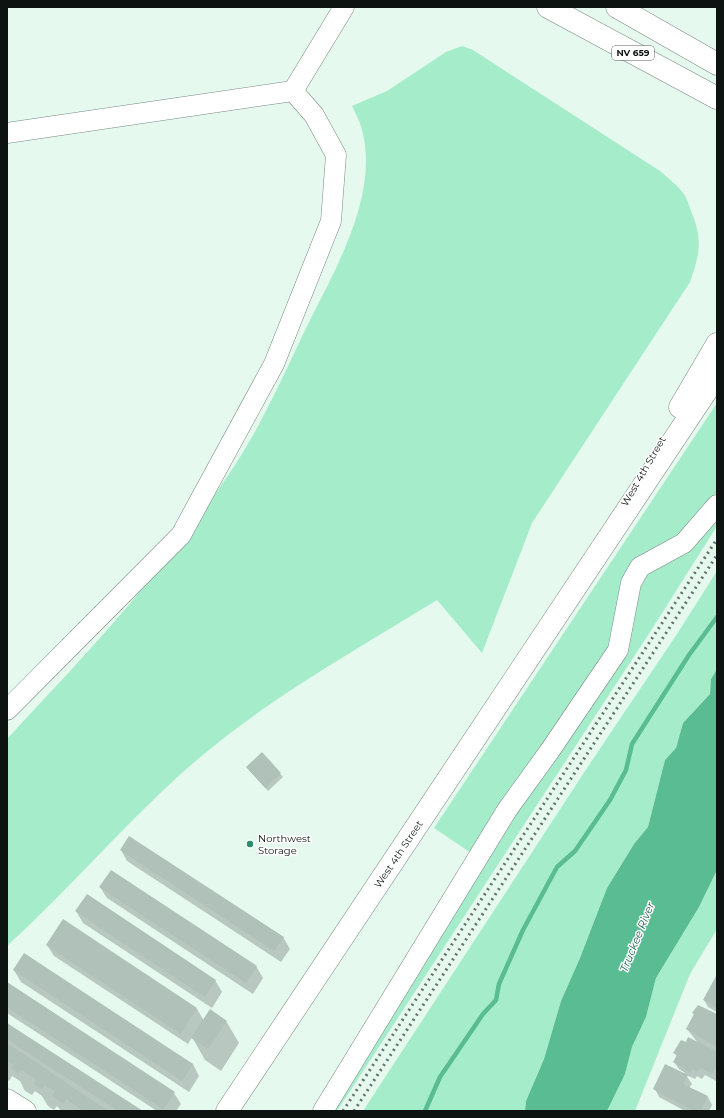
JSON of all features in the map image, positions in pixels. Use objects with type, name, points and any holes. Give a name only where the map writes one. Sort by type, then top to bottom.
[{"type":"main road","name":"NV 659","points":[[548,7],[717,98]]},
{"type":"main road","points":[[625,9],[717,64]]},
{"type":"main road","name":"West 4th Street","points":[[569,598],[717,344]]},
{"type":"main road","name":"West 4th Street","points":[[227,1111],[717,375]]},
{"type":"lane","points":[[293,91],[344,7]]},
{"type":"lane","points":[[7,133],[293,91]]},
{"type":"lane","points":[[7,710],[181,535],[274,364],[331,220],[336,155],[314,114],[293,91]]},
{"type":"lane","points":[[323,1111],[507,810],[551,750],[618,650],[631,583],[640,567],[684,542],[717,505]]},
{"type":"lane","points":[[7,1099],[26,1111]]},
{"type":"shaded area","points":[[462,46],[473,50],[660,171],[684,194],[695,221],[699,239],[698,254],[690,282],[532,523],[482,653],[437,600],[314,675],[226,736],[173,781],[55,900],[7,946],[7,739],[101,637],[158,570],[212,499],[252,437],[273,398],[333,275],[353,227],[365,178],[366,154],[362,130],[352,106],[387,91],[446,52]]},
{"type":"shaded area","points":[[717,403],[717,526],[652,629],[337,1111],[314,1111],[474,855],[434,828]]},
{"type":"shaded area","points":[[717,571],[717,669],[711,679],[710,694],[683,723],[676,748],[665,760],[648,827],[634,844],[607,888],[580,958],[561,1001],[544,1059],[526,1101],[525,1111],[363,1111],[587,768],[677,634]]},
{"type":"shaded area","points":[[717,870],[717,929],[690,974],[635,1111],[607,1111],[625,1074],[632,1047],[646,1017],[656,978],[699,907]]},
{"type":"water","name":"Truckee River","points":[[717,669],[717,870],[699,907],[656,978],[646,1017],[632,1047],[625,1074],[607,1111],[525,1111],[526,1101],[544,1059],[561,1001],[580,958],[607,888],[634,844],[648,827],[665,760],[676,748],[683,723],[710,694],[711,679]]},
{"type":"building","points":[[262,752],[281,773],[265,788],[246,767]]},
{"type":"building","points":[[129,836],[284,937],[274,951],[120,850]]},
{"type":"building","points":[[111,870],[257,966],[246,983],[99,887]]},
{"type":"building","points":[[87,894],[216,980],[205,997],[75,911]]},
{"type":"building","points":[[63,919],[197,1008],[181,1034],[46,945]]},
{"type":"building","points":[[24,953],[193,1064],[182,1081],[13,970]]},
{"type":"building","points":[[717,976],[717,1008],[703,1000]]},
{"type":"building","points":[[7,982],[175,1092],[163,1109],[7,1007]]},
{"type":"building","points":[[698,1005],[717,1014],[717,1047],[686,1029],[694,1014],[692,1013]]},
{"type":"building","points":[[210,1009],[227,1021],[208,1049],[191,1038]]},
{"type":"building","points":[[7,1023],[143,1111],[118,1111],[7,1039]]},
{"type":"building","points":[[688,1037],[717,1052],[717,1067],[712,1074],[701,1068],[697,1072],[692,1069],[691,1072],[673,1062],[677,1055],[673,1053],[681,1040],[686,1042]]},
{"type":"building","points":[[7,1043],[108,1111],[80,1111],[81,1109],[66,1099],[63,1104],[52,1096],[55,1091],[45,1085],[42,1089],[34,1084],[36,1079],[22,1070],[19,1074],[11,1068],[14,1065],[7,1060]]},
{"type":"building","points":[[665,1064],[688,1075],[683,1084],[708,1096],[700,1111],[694,1111],[653,1089]]},
{"type":"waterway","points":[[425,1111],[440,1077],[483,1014],[496,1000],[499,984],[523,930],[557,867],[575,851],[610,800],[626,770],[632,744],[689,655],[717,617]]},
{"type":"railway","points":[[343,1111],[717,539]]},
{"type":"railway","points":[[354,1111],[717,555]]},
{"type":"place","name":"Northwest Storage","points":[[250,844]]}]
